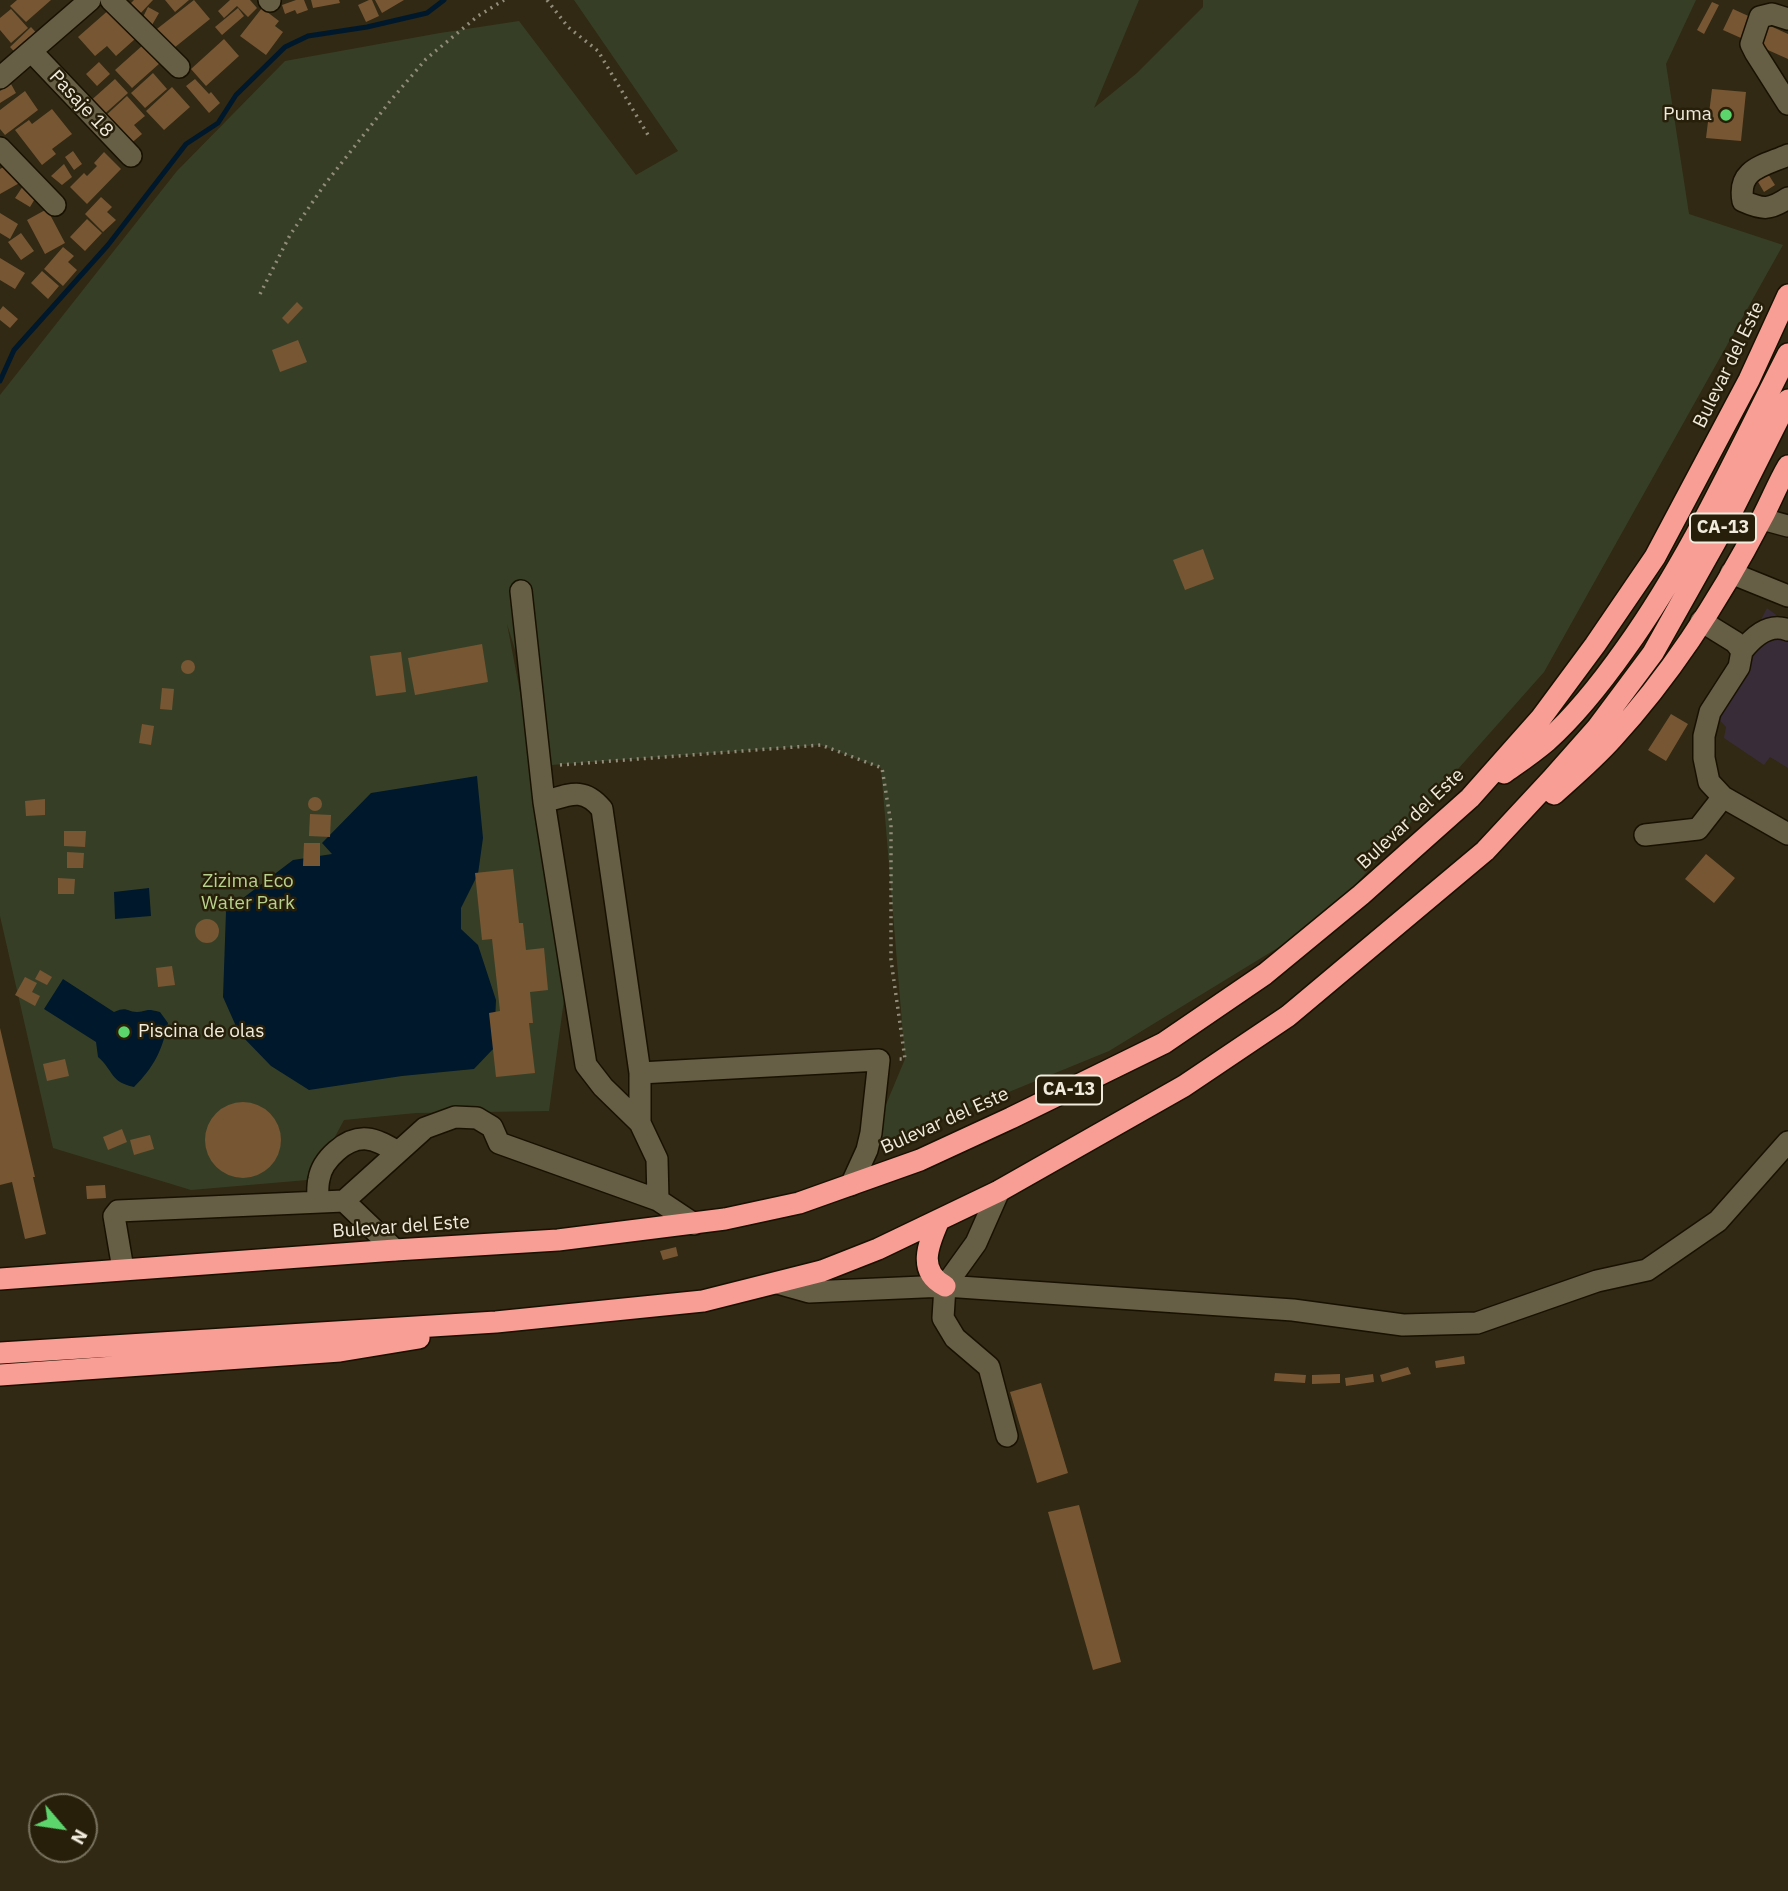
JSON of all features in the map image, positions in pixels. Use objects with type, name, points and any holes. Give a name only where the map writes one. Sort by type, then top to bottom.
[{"type":"highway","name":"Bulevar del Este","points":[[0,1279],[558,1240],[725,1219],[799,1203],[920,1160],[1164,1043],[1265,974],[1361,895],[1470,798],[1541,718],[1655,557],[1749,380],[1788,295]]},
{"type":"highway","points":[[1470,798],[1545,743],[1590,698],[1614,666],[1687,552],[1788,354]]},
{"type":"highway","points":[[1765,399],[1788,375]]},
{"type":"highway","name":"CA-13","points":[[0,1353],[496,1322],[703,1301],[822,1270],[878,1248],[999,1191],[1184,1086],[1288,1016],[1485,851],[1588,738],[1653,653],[1726,523],[1788,400]]},
{"type":"highway","points":[[1485,851],[1589,763],[1667,673],[1731,573],[1788,466]]},
{"type":"highway","points":[[939,1220],[926,1253],[930,1275],[945,1286]]},
{"type":"highway","points":[[0,1375],[340,1351],[390,1344],[496,1322]]},
{"type":"street","points":[[0,78],[90,0]]},
{"type":"street","points":[[111,0],[179,67]]},
{"type":"street","points":[[1788,19],[1772,15],[1760,17],[1751,44],[1788,104]]},
{"type":"street","name":"Pasaje 18","points":[[31,51],[131,156]]},
{"type":"street","points":[[0,148],[55,205]]},
{"type":"street","points":[[1788,155],[1748,174],[1741,187],[1744,201],[1759,209],[1774,207],[1788,198]]},
{"type":"street","points":[[1762,519],[1788,526]]},
{"type":"street","points":[[1731,573],[1788,596]]},
{"type":"street","points":[[521,591],[544,802],[586,1065],[603,1087],[640,1123],[657,1160],[658,1200]]},
{"type":"street","points":[[1702,621],[1735,642],[1742,651]]},
{"type":"street","points":[[1788,630],[1781,627],[1769,629],[1751,639],[1742,651],[1740,667],[1710,712],[1704,736],[1704,758],[1709,782],[1723,797],[1788,834]]},
{"type":"street","points":[[544,802],[579,793],[594,800],[602,809],[640,1073],[640,1123]]},
{"type":"street","points":[[1645,835],[1698,829],[1723,797]]},
{"type":"street","points":[[640,1073],[879,1060],[872,1133],[851,1185]]},
{"type":"street","points":[[124,1269],[114,1216],[118,1211],[344,1201],[425,1128],[456,1117],[477,1118],[492,1127],[499,1143],[658,1200],[694,1224]]},
{"type":"street","points":[[318,1202],[319,1177],[332,1153],[352,1141],[367,1139],[398,1152]]},
{"type":"street","points":[[778,1283],[809,1292],[945,1286],[1293,1310],[1403,1325],[1477,1322],[1597,1281],[1647,1270],[1718,1221],[1788,1142]]},
{"type":"street","points":[[999,1191],[976,1243],[945,1286],[943,1318],[955,1338],[989,1367],[1007,1436]]},
{"type":"street","points":[[344,1201],[395,1250]]},
{"type":"path","points":[[260,294],[290,235],[325,184],[391,100],[426,59],[478,16],[504,0]]},
{"type":"path","points":[[546,0],[568,27],[597,51],[648,135]]},
{"type":"path","points":[[551,765],[821,745],[881,768],[891,824],[891,960],[905,1059],[879,1060]]},
{"type":"shaded area","points":[[1767,608],[1788,624],[1788,768],[1770,757],[1764,765],[1724,738],[1726,727],[1713,713]]},
{"type":"green space","name":"Zizima Eco Water Park","points":[[574,0],[1139,0],[1094,108],[1137,73],[1203,7],[1203,0],[1696,0],[1666,64],[1689,214],[1783,245],[1544,672],[1325,919],[1109,1051],[867,1150],[905,1059],[881,768],[821,745],[551,765],[507,624],[570,955],[549,1111],[416,1113],[344,1120],[324,1157],[307,1180],[191,1190],[53,1148],[0,916],[0,395],[177,171],[285,61],[519,21],[636,175],[678,151]]},
{"type":"water","points":[[477,776],[483,838],[478,874],[461,908],[461,929],[478,945],[496,1000],[494,1048],[474,1069],[402,1076],[309,1090],[271,1066],[239,1033],[223,997],[226,911],[293,860],[332,854],[322,843],[371,793]]},
{"type":"water","points":[[149,888],[151,916],[115,919],[114,892]]},
{"type":"water","name":"Piscina de olas","points":[[63,979],[114,1012],[125,1009],[160,1012],[168,1023],[156,1058],[134,1087],[120,1082],[113,1075],[98,1057],[96,1042],[44,1009]]},
{"type":"building","points":[[17,0],[51,0],[26,22],[10,6]]},
{"type":"building","points":[[134,0],[153,0],[138,16],[128,6]]},
{"type":"building","points":[[165,0],[189,0],[175,12]]},
{"type":"building","points":[[194,0],[210,19],[169,52],[153,32]]},
{"type":"building","points":[[230,0],[250,0],[257,8],[248,17],[237,6],[224,18],[218,11]]},
{"type":"building","points":[[304,0],[308,10],[297,14],[295,10],[285,14],[282,5]]},
{"type":"building","points":[[311,0],[339,0],[340,3],[313,8]]},
{"type":"building","points":[[372,0],[379,16],[366,22],[358,5]]},
{"type":"building","points":[[375,0],[404,0],[382,13]]},
{"type":"building","points":[[1712,2],[1719,5],[1704,34],[1697,30]]},
{"type":"building","points":[[148,7],[159,13],[152,25],[142,19]]},
{"type":"building","points":[[111,8],[135,39],[116,56],[107,46],[95,56],[78,37]]},
{"type":"building","points":[[238,8],[244,16],[222,35],[215,27]]},
{"type":"building","points":[[262,8],[279,21],[275,26],[283,32],[266,55],[240,36]]},
{"type":"building","points":[[11,9],[28,28],[11,43],[0,30],[0,18]]},
{"type":"building","points":[[1733,9],[1788,34],[1788,59],[1723,30]]},
{"type":"building","points":[[31,27],[44,41],[22,60],[10,47]]},
{"type":"building","points":[[224,39],[239,56],[206,86],[191,69]]},
{"type":"building","points":[[143,45],[160,63],[132,88],[115,70]]},
{"type":"building","points":[[99,62],[110,74],[97,86],[86,74]]},
{"type":"building","points":[[153,73],[167,89],[145,108],[131,93]]},
{"type":"building","points":[[115,79],[128,93],[100,118],[87,104]]},
{"type":"building","points":[[195,79],[220,103],[209,113],[186,86]]},
{"type":"building","points":[[11,84],[16,93],[0,103],[0,91]]},
{"type":"building","points":[[172,87],[190,107],[164,130],[146,111]]},
{"type":"building","name":"Puma","points":[[1712,89],[1746,92],[1741,141],[1706,138]]},
{"type":"building","points":[[25,91],[38,110],[5,135],[0,129],[0,110]]},
{"type":"building","points":[[127,96],[145,116],[134,125],[142,134],[128,146],[103,118]]},
{"type":"building","points":[[52,109],[72,134],[52,149],[56,154],[42,165],[15,130],[29,120],[32,124]]},
{"type":"building","points":[[73,151],[82,164],[74,170],[65,157]]},
{"type":"building","points":[[104,152],[121,169],[87,204],[70,187],[84,173],[87,176],[97,166],[94,163]]},
{"type":"building","points":[[12,162],[23,181],[0,194],[0,169]]},
{"type":"building","points":[[64,164],[72,177],[62,185],[51,176]]},
{"type":"building","points":[[1765,169],[1775,185],[1764,192],[1754,175]]},
{"type":"building","points":[[25,183],[39,192],[30,207],[15,198]]},
{"type":"building","points":[[101,197],[112,207],[107,212],[116,220],[103,232],[85,214]]},
{"type":"building","points":[[47,209],[65,243],[45,254],[27,220]]},
{"type":"building","points":[[0,213],[18,224],[10,239],[0,233]]},
{"type":"building","points":[[87,219],[102,233],[85,251],[70,237]]},
{"type":"building","points":[[21,233],[34,251],[21,260],[8,242]]},
{"type":"building","points":[[63,247],[74,256],[68,262],[77,270],[63,286],[44,269]]},
{"type":"building","points":[[0,258],[25,273],[15,289],[0,280]]},
{"type":"building","points":[[42,271],[59,286],[48,299],[31,283]]},
{"type":"building","points":[[297,302],[303,308],[288,324],[282,318]]},
{"type":"building","points":[[3,306],[18,319],[10,328],[0,320]]},
{"type":"building","points":[[298,340],[307,362],[280,372],[272,350]]},
{"type":"building","points":[[1203,549],[1214,579],[1185,590],[1173,560]]},
{"type":"building","points":[[482,644],[488,682],[415,695],[408,658]]},
{"type":"building","points":[[401,652],[406,692],[376,696],[370,656]]},
{"type":"building","points":[[188,660],[193,662],[193,672],[188,674],[183,672],[181,667],[183,662]]},
{"type":"building","points":[[162,688],[174,689],[172,710],[160,709]]},
{"type":"building","points":[[1671,714],[1688,724],[1666,761],[1648,750]]},
{"type":"building","points":[[142,724],[154,726],[151,745],[139,743]]},
{"type":"building","points":[[315,797],[320,799],[320,809],[315,811],[310,809],[308,804],[310,799]]},
{"type":"building","points":[[45,799],[45,815],[26,816],[25,801]]},
{"type":"building","points":[[310,814],[331,815],[330,837],[309,836]]},
{"type":"building","points":[[64,831],[86,831],[85,847],[64,846]]},
{"type":"building","points":[[304,843],[320,843],[320,866],[303,866]]},
{"type":"building","points":[[67,852],[84,853],[83,868],[67,868]]},
{"type":"building","points":[[1706,854],[1735,878],[1714,903],[1685,879]]},
{"type":"building","points":[[513,869],[519,923],[523,923],[526,950],[544,948],[548,990],[530,992],[533,1023],[529,1023],[535,1073],[496,1077],[489,1013],[500,1011],[492,939],[482,940],[475,873]]},
{"type":"building","points":[[58,878],[75,879],[74,894],[58,894]]},
{"type":"building","points":[[207,919],[215,923],[219,931],[215,939],[207,943],[199,939],[195,931],[199,923]]},
{"type":"building","points":[[172,966],[175,985],[158,987],[156,968]]},
{"type":"building","points":[[40,970],[52,977],[47,985],[35,979]]},
{"type":"building","points":[[25,977],[37,983],[32,992],[40,996],[35,1006],[15,995]]},
{"type":"building","points":[[0,1028],[46,1234],[25,1239],[12,1182],[0,1185]]},
{"type":"building","points":[[65,1059],[69,1076],[47,1081],[43,1064]]},
{"type":"building","points":[[236,1102],[250,1102],[264,1108],[275,1119],[279,1125],[279,1155],[270,1167],[258,1176],[236,1178],[222,1172],[211,1161],[205,1147],[205,1133],[211,1119],[222,1108]]},
{"type":"building","points":[[122,1129],[127,1142],[108,1150],[103,1137]]},
{"type":"building","points":[[150,1135],[154,1149],[134,1155],[130,1140]]},
{"type":"building","points":[[105,1185],[106,1198],[87,1199],[86,1186]]},
{"type":"building","points":[[676,1247],[678,1256],[663,1260],[660,1251]]},
{"type":"building","points":[[1464,1356],[1465,1364],[1436,1368],[1435,1361]]},
{"type":"building","points":[[1408,1367],[1411,1374],[1382,1382],[1380,1375]]},
{"type":"building","points":[[1275,1373],[1306,1375],[1305,1383],[1274,1381]]},
{"type":"building","points":[[1340,1374],[1340,1383],[1312,1384],[1312,1375]]},
{"type":"building","points":[[1373,1374],[1374,1382],[1346,1386],[1345,1378]]},
{"type":"building","points":[[1041,1383],[1068,1473],[1037,1483],[1010,1392]]},
{"type":"building","points":[[1079,1505],[1121,1662],[1093,1670],[1048,1512]]},
{"type":"waterway","points":[[0,381],[14,350],[108,245],[186,144],[218,123],[236,95],[285,47],[308,36],[367,27],[427,13],[444,0]]},
{"type":"place","name":"Puma","points":[[1726,115]]},
{"type":"place","name":"Piscina de olas","points":[[124,1032]]}]
